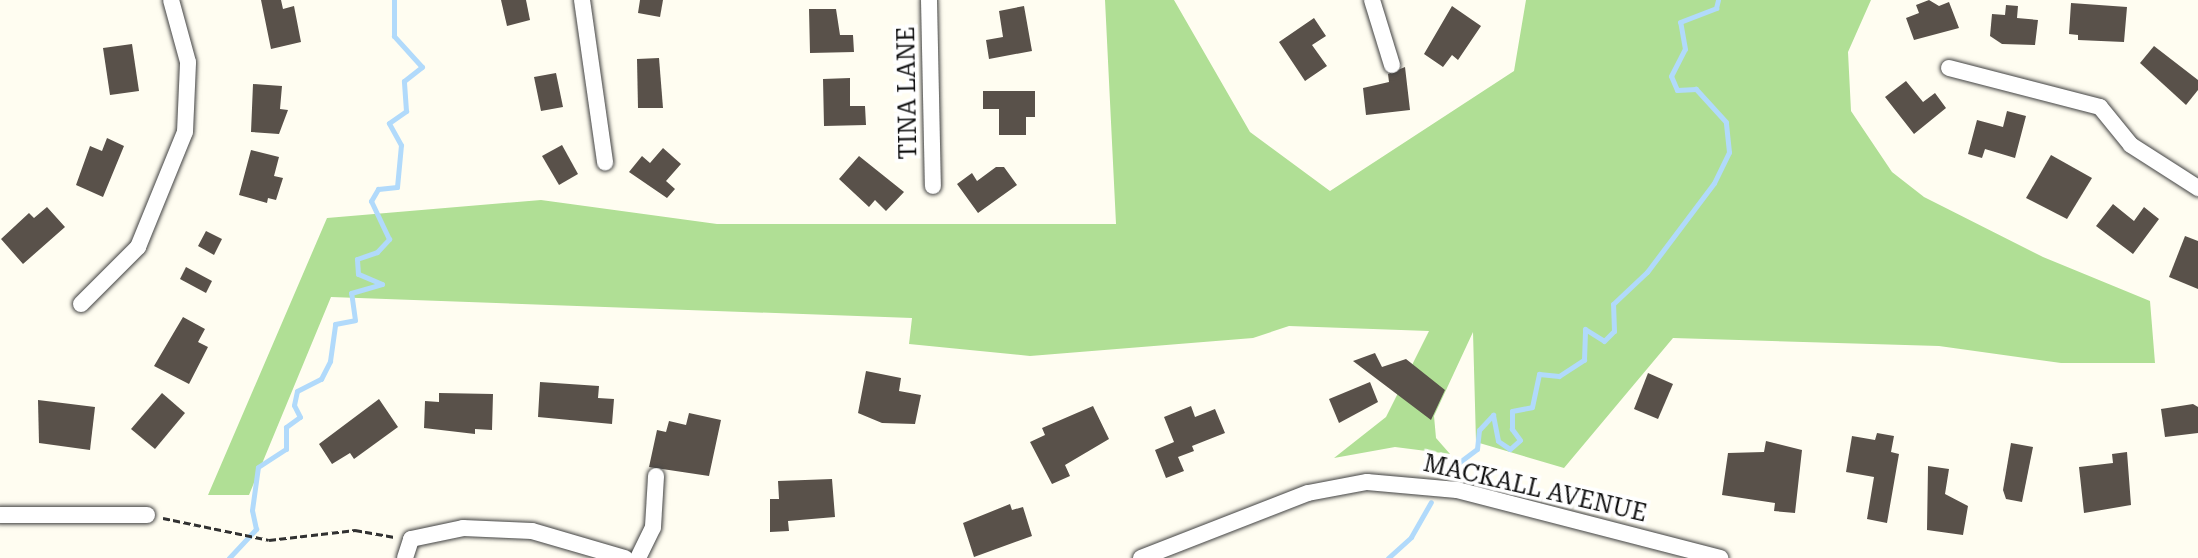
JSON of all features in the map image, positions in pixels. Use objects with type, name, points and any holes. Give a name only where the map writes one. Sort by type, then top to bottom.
[{"type":"street","points":[[81,304],[138,247],[185,132],[188,62],[172,0]]},
{"type":"street","points":[[582,0],[605,162]]},
{"type":"street","name":"TINA LANE","points":[[929,0],[933,186]]},
{"type":"street","points":[[1374,3],[1392,65]]},
{"type":"street","points":[[1949,68],[2099,107],[2131,145],[2198,188]]},
{"type":"street","points":[[638,558],[653,527],[656,476]]},
{"type":"street","name":"MACKALL AVENUE","points":[[1141,558],[1308,493],[1367,482],[1457,490],[1720,558]]},
{"type":"street","points":[[0,515],[147,515]]},
{"type":"street","points":[[405,558],[411,539],[463,528],[532,531],[625,558]]},
{"type":"path","points":[[147,515],[269,540],[355,530],[411,539]]},
{"type":"green space","points":[[1105,0],[1174,0],[1250,132],[1330,191],[1514,71],[1526,0],[1871,0],[1848,52],[1851,111],[1892,172],[1924,197],[2043,257],[2150,301],[2155,363],[2061,363],[1939,346],[1673,338],[1564,468],[1476,442],[1473,332],[1434,416],[1436,438],[1450,454],[1395,447],[1334,458],[1386,417],[1429,331],[1289,326],[1253,338],[1030,356],[909,344],[912,318],[331,297],[249,495],[208,495],[327,218],[541,200],[717,224],[1116,224]]},
{"type":"building","points":[[261,0],[281,0],[283,9],[294,6],[301,42],[271,49]]},
{"type":"building","points":[[501,0],[526,0],[530,20],[507,26]]},
{"type":"building","points":[[640,0],[663,0],[660,17],[638,13]]},
{"type":"building","points":[[1929,0],[1939,6],[1949,2],[1959,28],[1914,40],[1906,18],[1919,13],[1916,5]]},
{"type":"building","points":[[2071,3],[2127,7],[2124,42],[2078,40],[2078,35],[2069,34]]},
{"type":"building","points":[[2006,5],[2018,6],[2017,18],[2038,20],[2035,45],[2002,44],[1990,36],[1992,14],[2005,15]]},
{"type":"building","points":[[1024,6],[1032,51],[989,59],[986,40],[1003,37],[999,11]]},
{"type":"building","points":[[1452,6],[1481,26],[1458,60],[1452,55],[1443,67],[1424,54]]},
{"type":"building","points":[[809,9],[836,9],[840,35],[853,35],[854,52],[810,53]]},
{"type":"building","points":[[1314,18],[1326,36],[1312,45],[1327,66],[1305,81],[1279,42]]},
{"type":"building","points":[[132,44],[139,91],[110,95],[103,48]]},
{"type":"building","points":[[2154,46],[2198,80],[2198,90],[2186,105],[2140,63]]},
{"type":"building","points":[[659,58],[663,108],[638,108],[637,59]]},
{"type":"building","points":[[1405,67],[1410,110],[1366,115],[1363,88],[1389,82],[1388,74]]},
{"type":"building","points":[[556,73],[563,107],[541,111],[534,77]]},
{"type":"building","points":[[850,78],[850,106],[865,106],[866,125],[824,126],[823,79]]},
{"type":"building","points":[[1906,81],[1923,102],[1935,93],[1946,108],[1914,134],[1885,97]]},
{"type":"building","points":[[253,84],[282,86],[280,109],[288,110],[279,134],[251,132]]},
{"type":"building","points":[[983,91],[1035,91],[1035,117],[1026,117],[1026,135],[999,135],[999,109],[983,109]]},
{"type":"building","points":[[2007,111],[2026,116],[2015,158],[1985,149],[1982,158],[1968,154],[1977,120],[2003,127]]},
{"type":"building","points":[[107,138],[124,146],[103,197],[76,185],[90,146],[102,151]]},
{"type":"building","points":[[562,145],[578,174],[559,185],[542,156]]},
{"type":"building","points":[[663,148],[681,164],[666,181],[675,189],[667,198],[629,172],[642,156],[650,163]]},
{"type":"building","points":[[251,150],[279,157],[274,176],[283,178],[276,200],[268,198],[267,203],[239,195]]},
{"type":"building","points":[[2051,155],[2092,178],[2067,219],[2026,198]]},
{"type":"building","points":[[859,156],[904,192],[886,211],[875,200],[869,207],[839,179]]},
{"type":"building","points":[[996,167],[1004,167],[1017,185],[978,213],[957,184],[972,173],[977,181]]},
{"type":"building","points":[[2113,204],[2134,221],[2144,207],[2159,219],[2133,254],[2096,226]]},
{"type":"building","points":[[47,207],[65,227],[23,264],[1,239],[29,213],[34,218]]},
{"type":"building","points":[[206,231],[222,239],[214,255],[198,246]]},
{"type":"building","points":[[2185,236],[2198,241],[2198,289],[2169,277]]},
{"type":"building","points":[[186,267],[212,281],[206,293],[180,279]]},
{"type":"building","points":[[183,317],[205,329],[198,342],[208,347],[189,384],[154,366]]},
{"type":"building","points":[[1375,353],[1382,367],[1406,359],[1445,390],[1431,420],[1353,361]]},
{"type":"building","points":[[866,371],[901,378],[899,391],[921,395],[915,424],[882,423],[858,413]]},
{"type":"building","points":[[1648,373],[1673,384],[1658,419],[1634,409]]},
{"type":"building","points":[[540,382],[599,386],[598,398],[614,399],[612,424],[538,417]]},
{"type":"building","points":[[1370,382],[1378,402],[1339,423],[1329,399]]},
{"type":"building","points":[[162,393],[185,413],[155,449],[131,429]]},
{"type":"building","points":[[439,393],[493,394],[492,430],[475,429],[475,434],[424,428],[425,401],[439,402]]},
{"type":"building","points":[[379,399],[398,427],[354,459],[350,453],[332,464],[319,444]]},
{"type":"building","points":[[38,400],[95,407],[90,450],[39,443]]},
{"type":"building","points":[[2193,404],[2198,407],[2198,433],[2165,437],[2161,409]]},
{"type":"building","points":[[1093,406],[1109,439],[1065,465],[1070,476],[1052,484],[1030,442],[1045,435],[1042,428]]},
{"type":"building","points":[[1191,406],[1195,417],[1215,409],[1225,433],[1192,446],[1194,451],[1178,457],[1184,471],[1166,478],[1155,450],[1174,442],[1164,417]]},
{"type":"building","points":[[689,413],[721,420],[709,476],[649,467],[657,430],[666,432],[669,421],[686,425]]},
{"type":"building","points":[[1877,433],[1894,436],[1891,452],[1899,454],[1887,523],[1867,519],[1874,477],[1846,472],[1852,436],[1875,440]]},
{"type":"building","points":[[1766,441],[1802,450],[1795,513],[1774,511],[1775,503],[1722,495],[1728,453],[1764,452]]},
{"type":"building","points":[[2011,443],[2033,447],[2022,502],[2006,499],[2003,490]]},
{"type":"building","points":[[2127,452],[2131,505],[2084,513],[2079,467],[2113,463],[2112,454]]},
{"type":"building","points":[[1928,466],[1949,469],[1945,494],[1968,506],[1963,535],[1927,530]]},
{"type":"building","points":[[832,479],[835,517],[788,521],[789,531],[770,532],[770,499],[779,499],[778,481]]},
{"type":"building","points":[[1010,504],[1012,510],[1023,507],[1032,536],[974,557],[963,523]]},
{"type":"waterway","points":[[229,558],[256,529],[252,510],[258,467],[286,449],[286,427],[300,417],[294,405],[297,391],[321,379],[330,361],[335,324],[355,320],[351,293],[382,284],[358,274],[357,259],[377,252],[389,239],[371,201],[378,189],[397,187],[401,145],[389,123],[406,111],[404,81],[422,67],[394,36],[394,0]]},
{"type":"waterway","points":[[1445,473],[1477,449],[1479,430],[1493,415],[1498,441],[1510,449],[1520,440],[1512,429],[1512,411],[1532,407],[1539,374],[1559,376],[1584,360],[1585,329],[1604,341],[1614,331],[1613,304],[1647,272],[1714,183],[1729,152],[1726,122],[1696,89],[1677,90],[1671,76],[1685,49],[1680,22],[1716,8],[1718,0]]},
{"type":"waterway","points":[[1388,558],[1411,537],[1431,502]]}]
